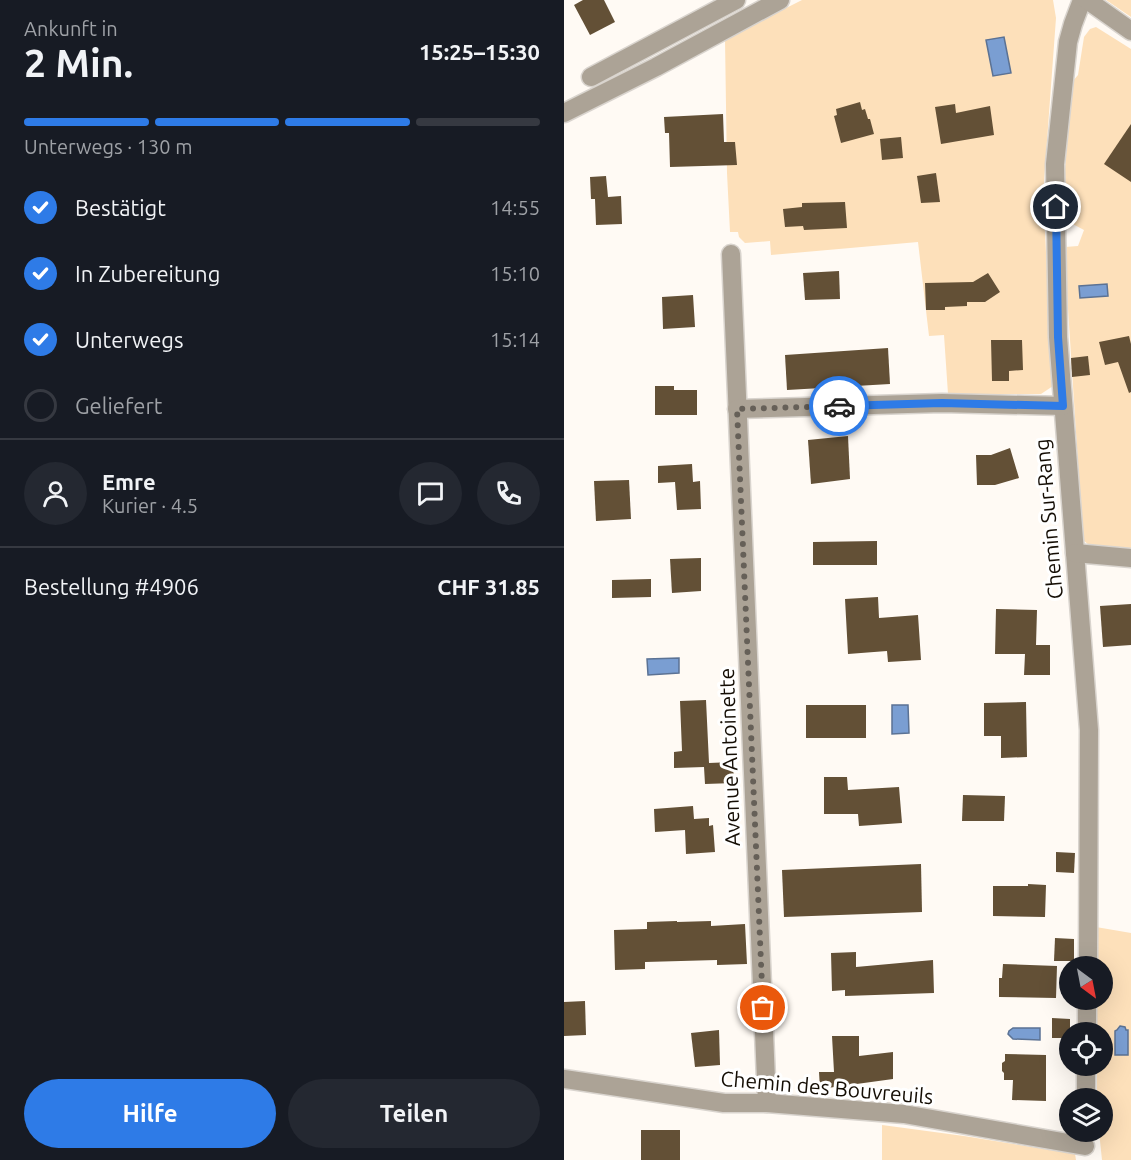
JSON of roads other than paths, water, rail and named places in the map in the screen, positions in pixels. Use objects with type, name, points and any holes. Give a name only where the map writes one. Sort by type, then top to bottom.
[{"type":"street","points":[[591,77],[736,0]]},
{"type":"street","points":[[564,113],[656,67],[780,0]]},
{"type":"street","name":"Chemin Sur-Rang","points":[[1082,0],[1072,24],[1068,42],[1055,164],[1058,337],[1089,730],[1088,956]]},
{"type":"street","points":[[1087,0],[1131,31]]},
{"type":"street","name":"Avenue Antoinette","points":[[731,254],[767,1103]]},
{"type":"street","points":[[737,409],[942,403],[1063,406]]},
{"type":"street","points":[[1075,554],[1131,558]]},
{"type":"street","name":"Chemin des Bouvreuils","points":[[564,1079],[724,1103],[767,1103],[904,1114],[1086,1146]]},
{"type":"water","points":[[1004,37],[1011,73],[993,76],[986,40]]},
{"type":"water","points":[[1107,284],[1108,296],[1080,298],[1079,286]]},
{"type":"water","points":[[679,658],[679,673],[648,675],[647,659]]},
{"type":"water","points":[[892,705],[908,705],[909,733],[892,734]]},
{"type":"water","points":[[1120,1026],[1128,1030],[1128,1055],[1115,1055],[1115,1031]]},
{"type":"water","points":[[1013,1028],[1040,1028],[1040,1040],[1013,1039],[1008,1034]]}]
